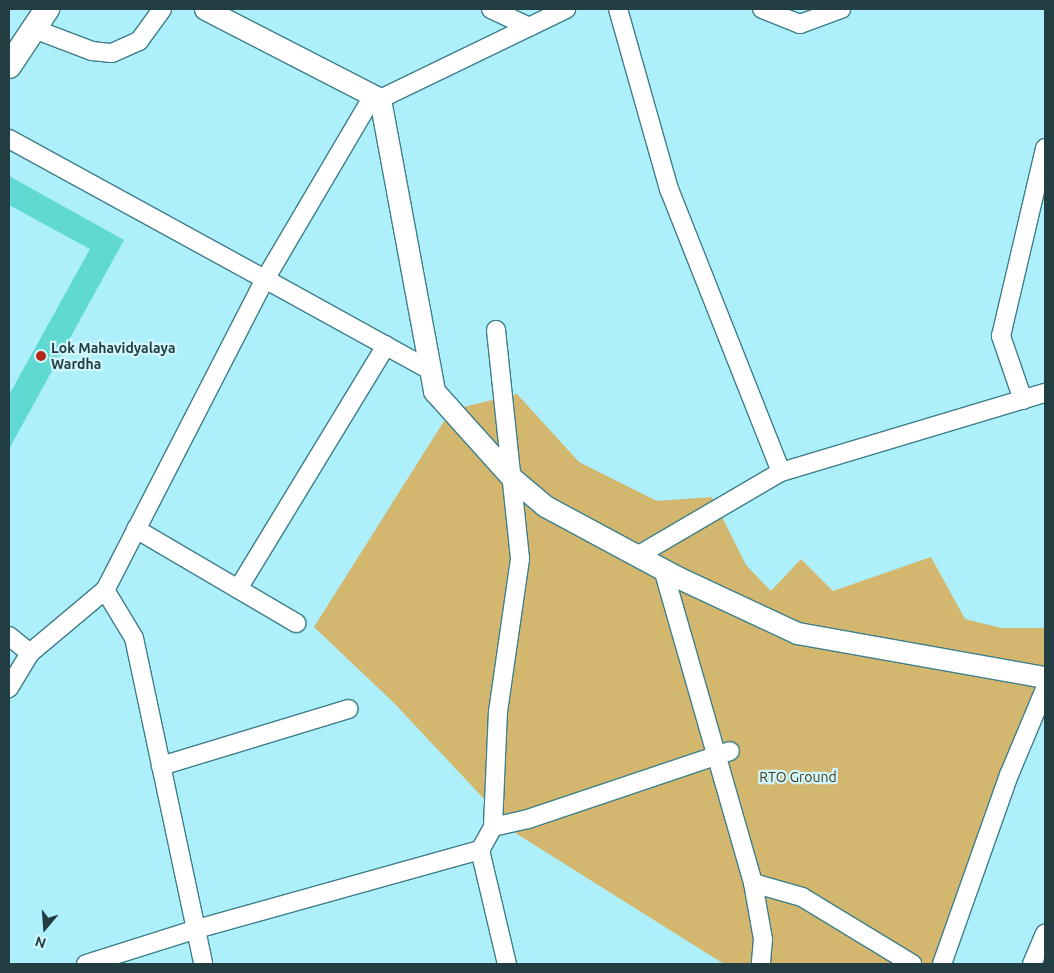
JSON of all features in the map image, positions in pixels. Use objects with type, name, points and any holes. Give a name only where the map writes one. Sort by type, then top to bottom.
[{"type":"main road","points":[[9,66],[47,9]]},
{"type":"street","points":[[34,30],[92,51],[119,52],[139,41],[162,9]]},
{"type":"street","points":[[205,9],[377,97]]},
{"type":"street","points":[[491,9],[529,27]]},
{"type":"street","points":[[9,688],[30,652],[105,590],[265,279],[377,97],[566,9]]},
{"type":"street","points":[[618,9],[669,189],[781,472]]},
{"type":"street","points":[[762,9],[800,24],[841,9]]},
{"type":"street","points":[[377,97],[434,391],[512,478],[544,506],[637,556],[797,633],[1045,677]]},
{"type":"street","points":[[9,139],[430,370]]},
{"type":"street","points":[[1023,400],[1001,336],[1045,148]]},
{"type":"street","points":[[496,330],[520,559],[498,712],[493,827],[480,850],[508,964]]},
{"type":"street","points":[[238,589],[386,346]]},
{"type":"street","points":[[637,556],[781,472],[1045,393]]},
{"type":"street","points":[[136,529],[296,623]]},
{"type":"street","points":[[663,569],[724,754],[753,883],[763,939],[762,964]]},
{"type":"street","points":[[105,590],[134,638],[203,964]]},
{"type":"street","points":[[9,636],[30,652]]},
{"type":"street","points":[[942,964],[1009,776],[1045,689]]},
{"type":"street","points":[[162,766],[350,709]]},
{"type":"street","points":[[493,827],[724,754]]},
{"type":"street","points":[[86,964],[197,929],[480,850]]},
{"type":"street","points":[[753,883],[802,897],[912,964]]},
{"type":"street","points":[[1032,964],[1045,934]]},
{"type":"green space","name":"RTO Ground","points":[[517,394],[579,462],[657,501],[712,497],[746,565],[771,591],[801,559],[833,591],[931,557],[965,619],[1002,628],[1045,628],[1045,666],[935,964],[724,964],[517,834],[394,703],[314,627],[451,410]]},
{"type":"building","points":[[9,176],[124,240],[9,449],[9,395],[90,249],[9,205]]},
{"type":"place","name":"Lok Mahavidyalaya Wardha","points":[[41,356]]}]
